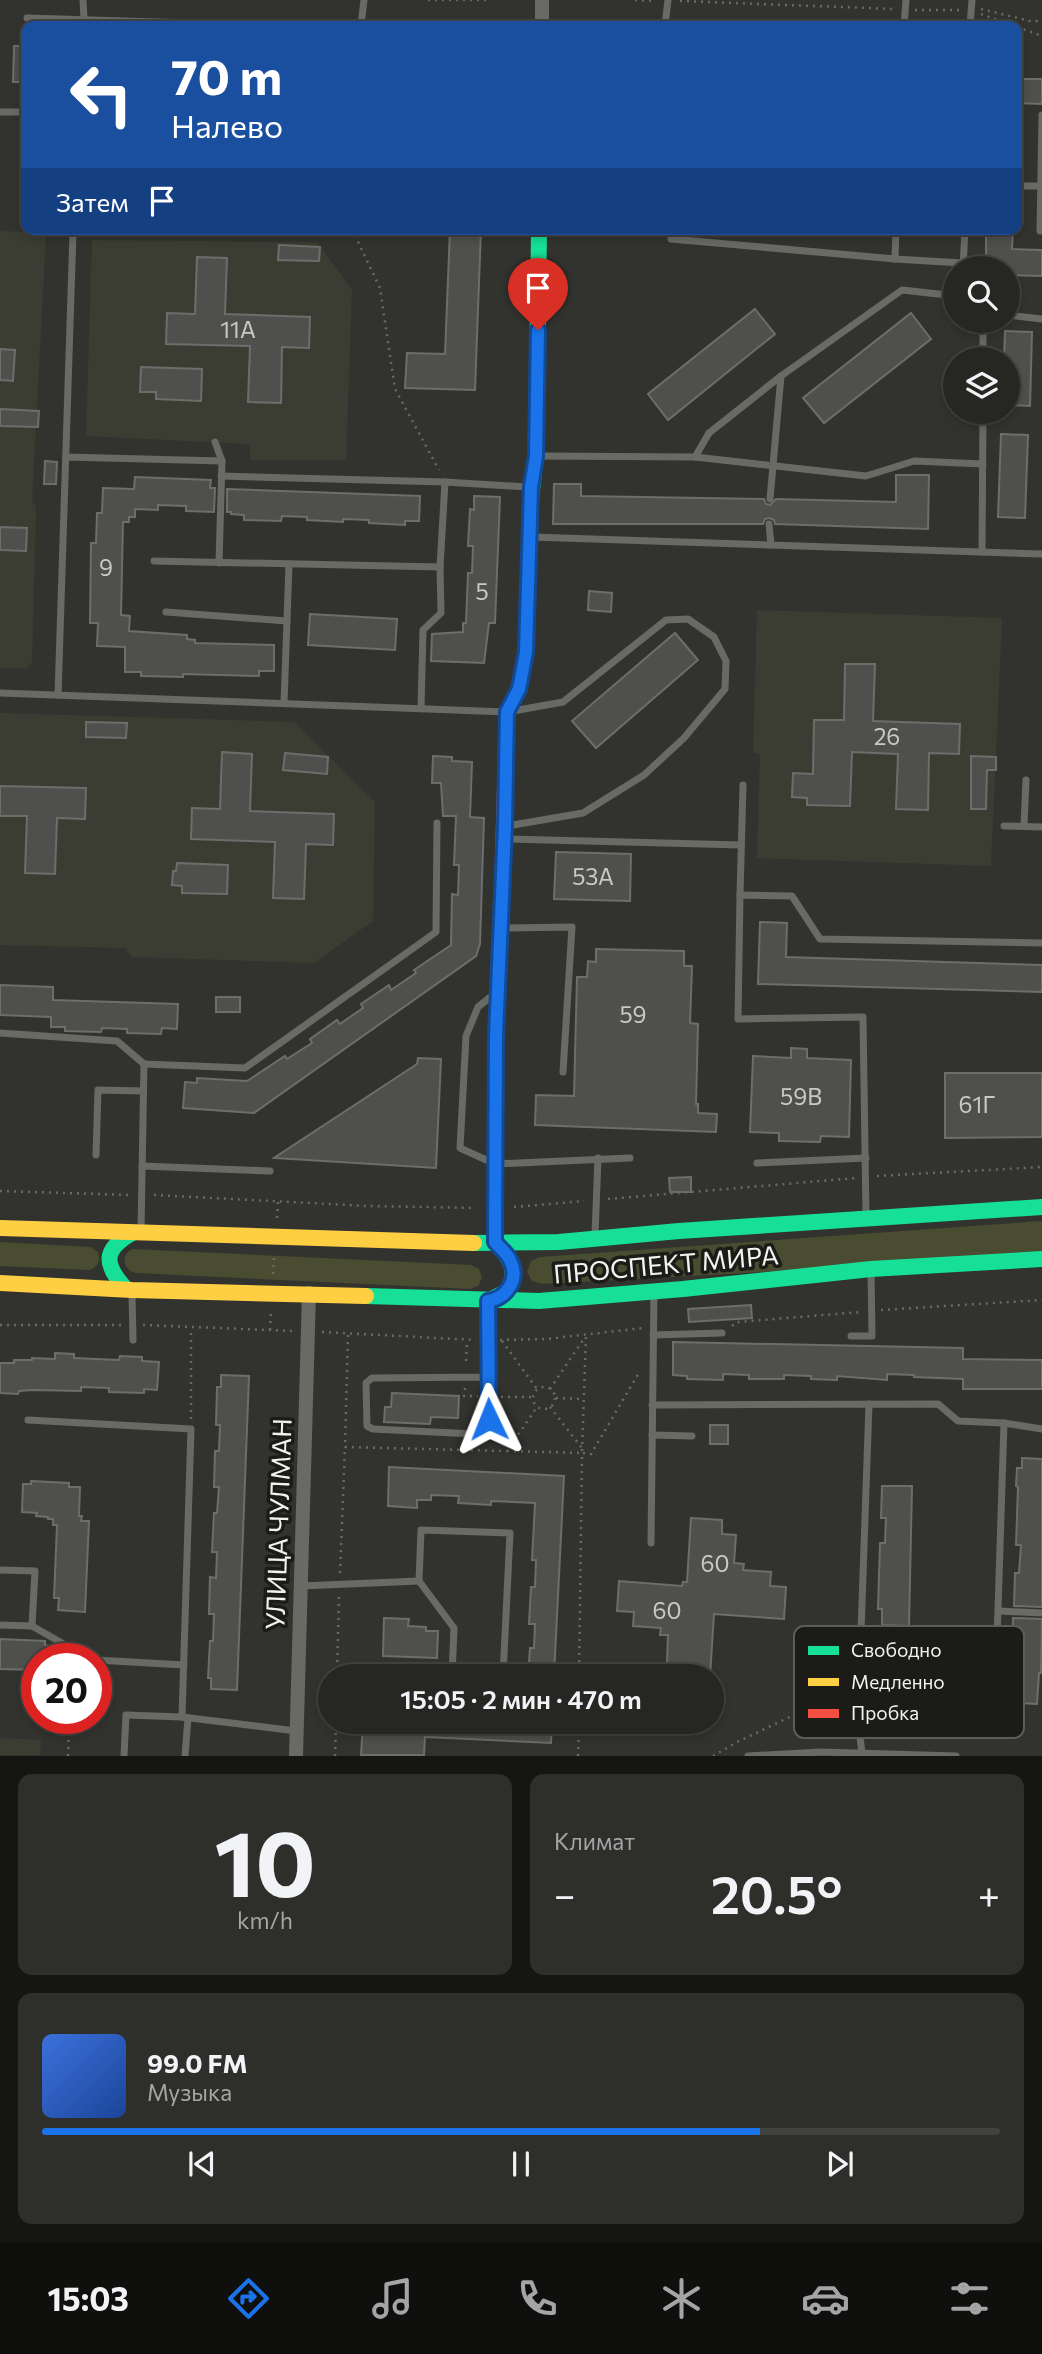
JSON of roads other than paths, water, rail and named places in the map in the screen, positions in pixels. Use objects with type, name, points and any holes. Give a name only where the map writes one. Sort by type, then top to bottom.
[{"type":"main road","points":[[488,1301],[498,1299],[506,1293],[513,1279],[510,1259],[495,1242],[498,991],[507,712],[519,689],[526,652],[531,487],[536,456],[539,235]]},
{"type":"main road","name":"ПРОСПЕКТ МИРА","points":[[0,1228],[275,1237],[559,1242],[1042,1207]]},
{"type":"main road","points":[[129,1289],[110,1270],[109,1254],[117,1241],[136,1233]]},
{"type":"main road","name":"ПРОСПЕКТ МИРА","points":[[0,1283],[539,1301],[871,1269],[1042,1259]]},
{"type":"street","points":[[542,0],[542,21]]},
{"type":"street","name":"УЛИЦА ЧУЛМАН","points":[[296,1755],[309,1293]]},
{"type":"lane","points":[[83,0],[84,19]]},
{"type":"lane","points":[[362,21],[364,0]]},
{"type":"lane","points":[[904,21],[906,0]]},
{"type":"lane","points":[[970,21],[972,0]]},
{"type":"lane","points":[[666,21],[668,1]]},
{"type":"lane","points":[[27,18],[143,21]]},
{"type":"lane","points":[[0,112],[21,112]]},
{"type":"lane","points":[[1042,115],[1042,231]]},
{"type":"lane","points":[[1022,186],[1041,186]]},
{"type":"lane","points":[[58,695],[73,235]]},
{"type":"lane","points":[[895,259],[896,235]]},
{"type":"lane","points":[[964,256],[965,235]]},
{"type":"lane","points":[[671,239],[943,263]]},
{"type":"lane","points":[[695,457],[709,433],[781,376],[902,290],[943,295]]},
{"type":"lane","points":[[1020,316],[1042,319]]},
{"type":"lane","points":[[770,499],[781,376]]},
{"type":"lane","points":[[982,552],[983,424]]},
{"type":"lane","points":[[215,442],[222,461],[219,563]]},
{"type":"lane","points":[[536,456],[695,457],[866,476],[914,461],[983,464]]},
{"type":"lane","points":[[66,457],[222,461]]},
{"type":"lane","points":[[221,476],[531,487]]},
{"type":"lane","points":[[421,708],[423,630],[440,613],[445,482]]},
{"type":"lane","points":[[769,524],[771,545]]},
{"type":"lane","points":[[531,537],[1042,554]]},
{"type":"lane","points":[[154,561],[440,567]]},
{"type":"lane","points":[[285,703],[289,564]]},
{"type":"lane","points":[[166,612],[287,621]]},
{"type":"lane","points":[[0,693],[507,712],[563,702],[666,620],[688,619],[714,637],[726,661],[724,690],[684,738],[644,775],[583,813],[505,832]]},
{"type":"lane","points":[[1024,826],[1026,780]]},
{"type":"lane","points":[[743,786],[738,1019],[863,1017],[866,1219]]},
{"type":"lane","points":[[0,1033],[117,1041],[144,1064],[245,1068],[436,932],[438,823]]},
{"type":"lane","points":[[1004,826],[1042,827]]},
{"type":"lane","points":[[505,832],[741,845]]},
{"type":"lane","points":[[740,895],[792,896],[820,939],[1042,943]]},
{"type":"lane","points":[[501,928],[572,927],[563,1072]]},
{"type":"lane","points":[[498,991],[478,1007],[466,1036],[460,1148],[495,1164],[630,1158]]},
{"type":"lane","points":[[136,1233],[141,1195],[144,1064]]},
{"type":"lane","points":[[96,1155],[98,1090],[143,1091]]},
{"type":"lane","points":[[594,1239],[598,1158]]},
{"type":"lane","points":[[757,1163],[866,1158]]},
{"type":"lane","points":[[142,1166],[270,1171]]},
{"type":"lane","points":[[851,1336],[872,1336],[871,1269]]},
{"type":"lane","points":[[129,1289],[133,1340]]},
{"type":"lane","points":[[651,1543],[654,1292]]},
{"type":"lane","points":[[488,1301],[489,1419],[474,1434],[373,1429],[366,1426],[366,1383],[372,1378],[488,1377]]},
{"type":"lane","points":[[653,1335],[722,1333]]},
{"type":"lane","points":[[652,1405],[938,1404],[958,1421],[1004,1423],[1042,1429]]},
{"type":"lane","points":[[861,1626],[869,1405]]},
{"type":"lane","points":[[27,1420],[191,1429],[184,1665],[185,1755]]},
{"type":"lane","points":[[998,1626],[1004,1423]]},
{"type":"lane","points":[[652,1435],[692,1436]]},
{"type":"lane","points":[[452,1664],[454,1628],[419,1581],[421,1530],[510,1533],[504,1664]]},
{"type":"lane","points":[[0,1570],[35,1571],[32,1626]]},
{"type":"lane","points":[[301,1586],[419,1581]]},
{"type":"lane","points":[[999,1611],[1042,1613]]},
{"type":"lane","points":[[0,1625],[32,1626],[61,1643]]},
{"type":"lane","points":[[112,1661],[184,1665]]},
{"type":"lane","points":[[124,1755],[126,1715],[185,1717],[297,1731]]},
{"type":"lane","points":[[860,1738],[862,1753]]},
{"type":"lane","points":[[748,1755],[956,1755]]}]
